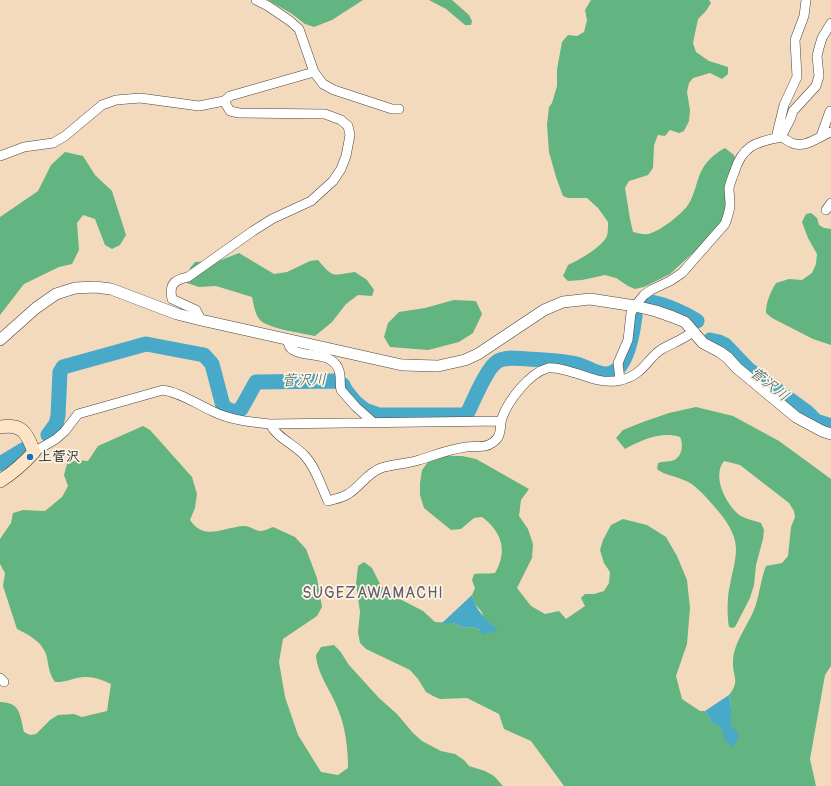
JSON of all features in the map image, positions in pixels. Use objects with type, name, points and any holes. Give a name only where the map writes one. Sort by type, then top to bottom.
[{"type":"main road","points":[[0,426],[8,425],[18,427],[28,437],[34,452],[26,462],[0,480]]},
{"type":"street","points":[[256,0],[268,6],[290,21],[299,30],[314,72],[323,84],[334,90],[392,109],[399,109]]},
{"type":"street","points":[[778,137],[784,105],[794,86],[796,77],[795,40],[804,16],[806,0]]},
{"type":"street","points":[[778,137],[790,120],[792,111],[816,86],[819,76],[817,56],[822,38],[831,23]]},
{"type":"street","points":[[0,156],[24,147],[53,143],[66,136],[102,105],[116,100],[140,98],[199,106],[224,101],[230,96],[314,72]]},
{"type":"street","points":[[202,320],[196,310],[172,299],[172,285],[178,279],[188,277],[253,231],[311,201],[323,192],[341,169],[346,156],[350,135],[348,126],[341,120],[325,114],[239,113],[230,111],[224,101]]},
{"type":"street","points":[[821,136],[830,111]]},
{"type":"street","points":[[619,377],[618,363],[628,340],[631,313],[644,295],[682,273],[725,224],[730,204],[729,188],[743,152],[751,145],[778,137],[792,144],[799,144],[806,143],[831,132]]},
{"type":"street","points":[[0,340],[36,308],[56,294],[75,288],[95,287],[111,289],[177,314],[202,320],[402,365],[438,366],[465,360],[478,354],[544,310],[563,302],[590,299],[656,311],[684,322],[694,331],[703,343],[728,358],[737,368],[796,417],[822,432],[831,434]]},
{"type":"street","points":[[270,424],[273,431],[298,450],[309,461],[328,501],[348,494],[367,476],[380,468],[418,460],[466,446],[484,447],[493,442],[501,431],[501,421],[505,411],[522,387],[538,373],[548,368],[556,368],[609,382],[619,377],[628,378],[638,372],[661,350],[683,339],[694,331]]},
{"type":"street","points":[[288,339],[289,346],[293,351],[327,358],[335,362],[339,369],[344,394],[373,422]]},
{"type":"street","points":[[34,452],[56,439],[65,431],[78,414],[163,390],[185,397],[213,412],[242,421],[270,424],[501,421]]},
{"type":"green space","points":[[268,0],[363,0],[332,20],[314,27],[305,24],[292,14]]},
{"type":"green space","points":[[429,0],[452,0],[469,15],[472,21],[471,25],[465,25],[446,9]]},
{"type":"green space","points":[[591,0],[709,0],[711,3],[698,19],[693,43],[696,52],[709,61],[728,67],[728,74],[722,79],[710,73],[693,78],[689,83],[687,92],[690,110],[689,121],[684,131],[679,133],[670,130],[665,136],[658,135],[654,145],[653,168],[648,175],[629,181],[625,188],[633,232],[645,234],[653,233],[670,222],[685,209],[692,198],[704,166],[717,153],[725,148],[734,155],[736,161],[727,210],[720,225],[670,274],[644,287],[635,289],[616,278],[605,275],[582,280],[568,281],[563,276],[568,265],[584,257],[595,249],[604,240],[608,233],[608,222],[598,208],[587,198],[568,198],[563,196],[549,152],[547,125],[549,107],[552,103],[557,86],[557,69],[562,42],[568,35],[577,36],[584,32],[587,20],[585,10]]},
{"type":"green space","points":[[65,152],[83,156],[95,175],[112,191],[126,235],[120,245],[112,249],[105,245],[95,219],[83,215],[77,223],[79,250],[72,264],[59,267],[24,284],[0,315],[0,217],[38,191],[51,165]]},
{"type":"green space","points":[[811,213],[817,218],[819,225],[824,228],[831,229],[831,345],[813,339],[772,318],[766,313],[769,298],[776,283],[789,279],[802,280],[812,273],[816,264],[817,254],[808,238],[802,222],[806,214]]},
{"type":"green space","points":[[239,253],[274,274],[287,272],[310,261],[318,260],[327,270],[337,275],[355,272],[367,280],[374,290],[372,296],[358,295],[346,304],[332,322],[315,336],[279,328],[266,324],[259,319],[252,297],[216,286],[199,287],[187,283],[190,268],[195,262],[221,260]]},
{"type":"green space","points":[[454,300],[476,301],[482,314],[473,333],[459,342],[428,350],[390,347],[384,337],[388,323],[399,312],[425,308]]},
{"type":"green space","points":[[696,407],[733,416],[779,441],[831,479],[831,666],[825,675],[810,759],[816,786],[564,786],[531,741],[504,729],[499,714],[467,698],[440,699],[433,696],[426,692],[410,670],[366,649],[360,643],[358,632],[360,612],[356,584],[358,566],[364,562],[372,568],[381,586],[400,599],[423,611],[435,622],[453,623],[465,628],[473,627],[480,630],[497,630],[484,618],[481,611],[474,603],[472,595],[475,588],[472,580],[474,574],[495,573],[499,565],[502,550],[501,542],[498,536],[489,523],[482,517],[474,518],[461,529],[451,530],[424,508],[420,495],[422,470],[428,462],[447,456],[462,456],[476,459],[529,489],[521,500],[519,516],[528,529],[533,544],[532,558],[517,588],[531,606],[545,614],[559,611],[566,619],[585,606],[581,598],[585,594],[594,594],[604,591],[609,583],[610,572],[604,563],[600,550],[603,540],[611,525],[623,519],[647,525],[666,537],[677,556],[687,580],[690,608],[687,644],[676,676],[682,699],[700,711],[705,711],[709,716],[710,721],[719,725],[724,732],[731,729],[731,707],[729,695],[735,686],[733,661],[736,646],[753,611],[766,566],[782,563],[788,556],[791,527],[795,517],[794,511],[789,503],[740,465],[724,461],[719,474],[722,489],[729,503],[740,516],[761,523],[764,530],[756,565],[754,585],[750,598],[735,627],[729,627],[728,595],[735,562],[736,549],[734,536],[720,514],[696,487],[686,481],[663,473],[657,469],[658,463],[675,460],[678,458],[682,448],[680,437],[666,435],[652,437],[625,449],[616,438],[623,430],[643,422],[669,413]]},
{"type":"green space","points":[[143,426],[150,430],[192,477],[197,494],[195,508],[190,520],[195,526],[207,532],[245,526],[261,531],[273,527],[295,537],[306,549],[317,578],[322,607],[317,616],[283,639],[279,662],[285,697],[298,735],[321,772],[338,775],[348,768],[348,754],[343,726],[336,705],[319,670],[316,655],[321,647],[334,645],[349,665],[379,698],[397,714],[422,741],[441,751],[455,754],[464,760],[469,766],[485,771],[494,776],[503,786],[0,786],[0,702],[12,704],[16,707],[20,715],[24,732],[30,735],[36,734],[50,720],[58,715],[74,714],[82,717],[107,711],[111,684],[90,677],[55,682],[50,672],[44,649],[30,636],[17,629],[3,586],[5,573],[0,564],[0,539],[11,523],[13,513],[23,510],[45,511],[62,497],[68,486],[64,475],[67,464],[77,460],[88,461],[98,446]]},
{"type":"water","points":[[472,595],[476,606],[486,619],[498,630],[483,635],[480,630],[473,627],[465,628],[453,623],[442,623]]},
{"type":"water","points":[[729,695],[731,707],[731,728],[737,730],[739,737],[732,748],[723,737],[723,731],[718,725],[710,721],[709,716],[705,711]]},
{"type":"waterway","name":"菅沢川","points":[[648,301],[674,309],[697,321]]},
{"type":"waterway","name":"菅沢川","points":[[48,435],[56,424],[58,416],[60,372],[63,367],[146,344],[204,355],[212,364],[223,406],[234,412],[241,409],[256,382],[337,381],[343,385],[355,402],[365,410],[379,415],[462,415],[466,414],[469,410],[490,369],[494,364],[502,359],[513,358],[561,361],[574,363],[602,374],[613,372],[619,367],[628,351],[635,316]]},
{"type":"waterway","name":"菅沢川","points":[[710,340],[725,345],[748,369],[807,412],[816,421],[831,426]]},
{"type":"waterway","name":"菅沢川","points":[[0,464],[25,449]]},
{"type":"place","name":"上菅沢","points":[[30,457]]},
{"type":"district","name":"SUGEZAWAMACHI","points":[[373,594]]}]
